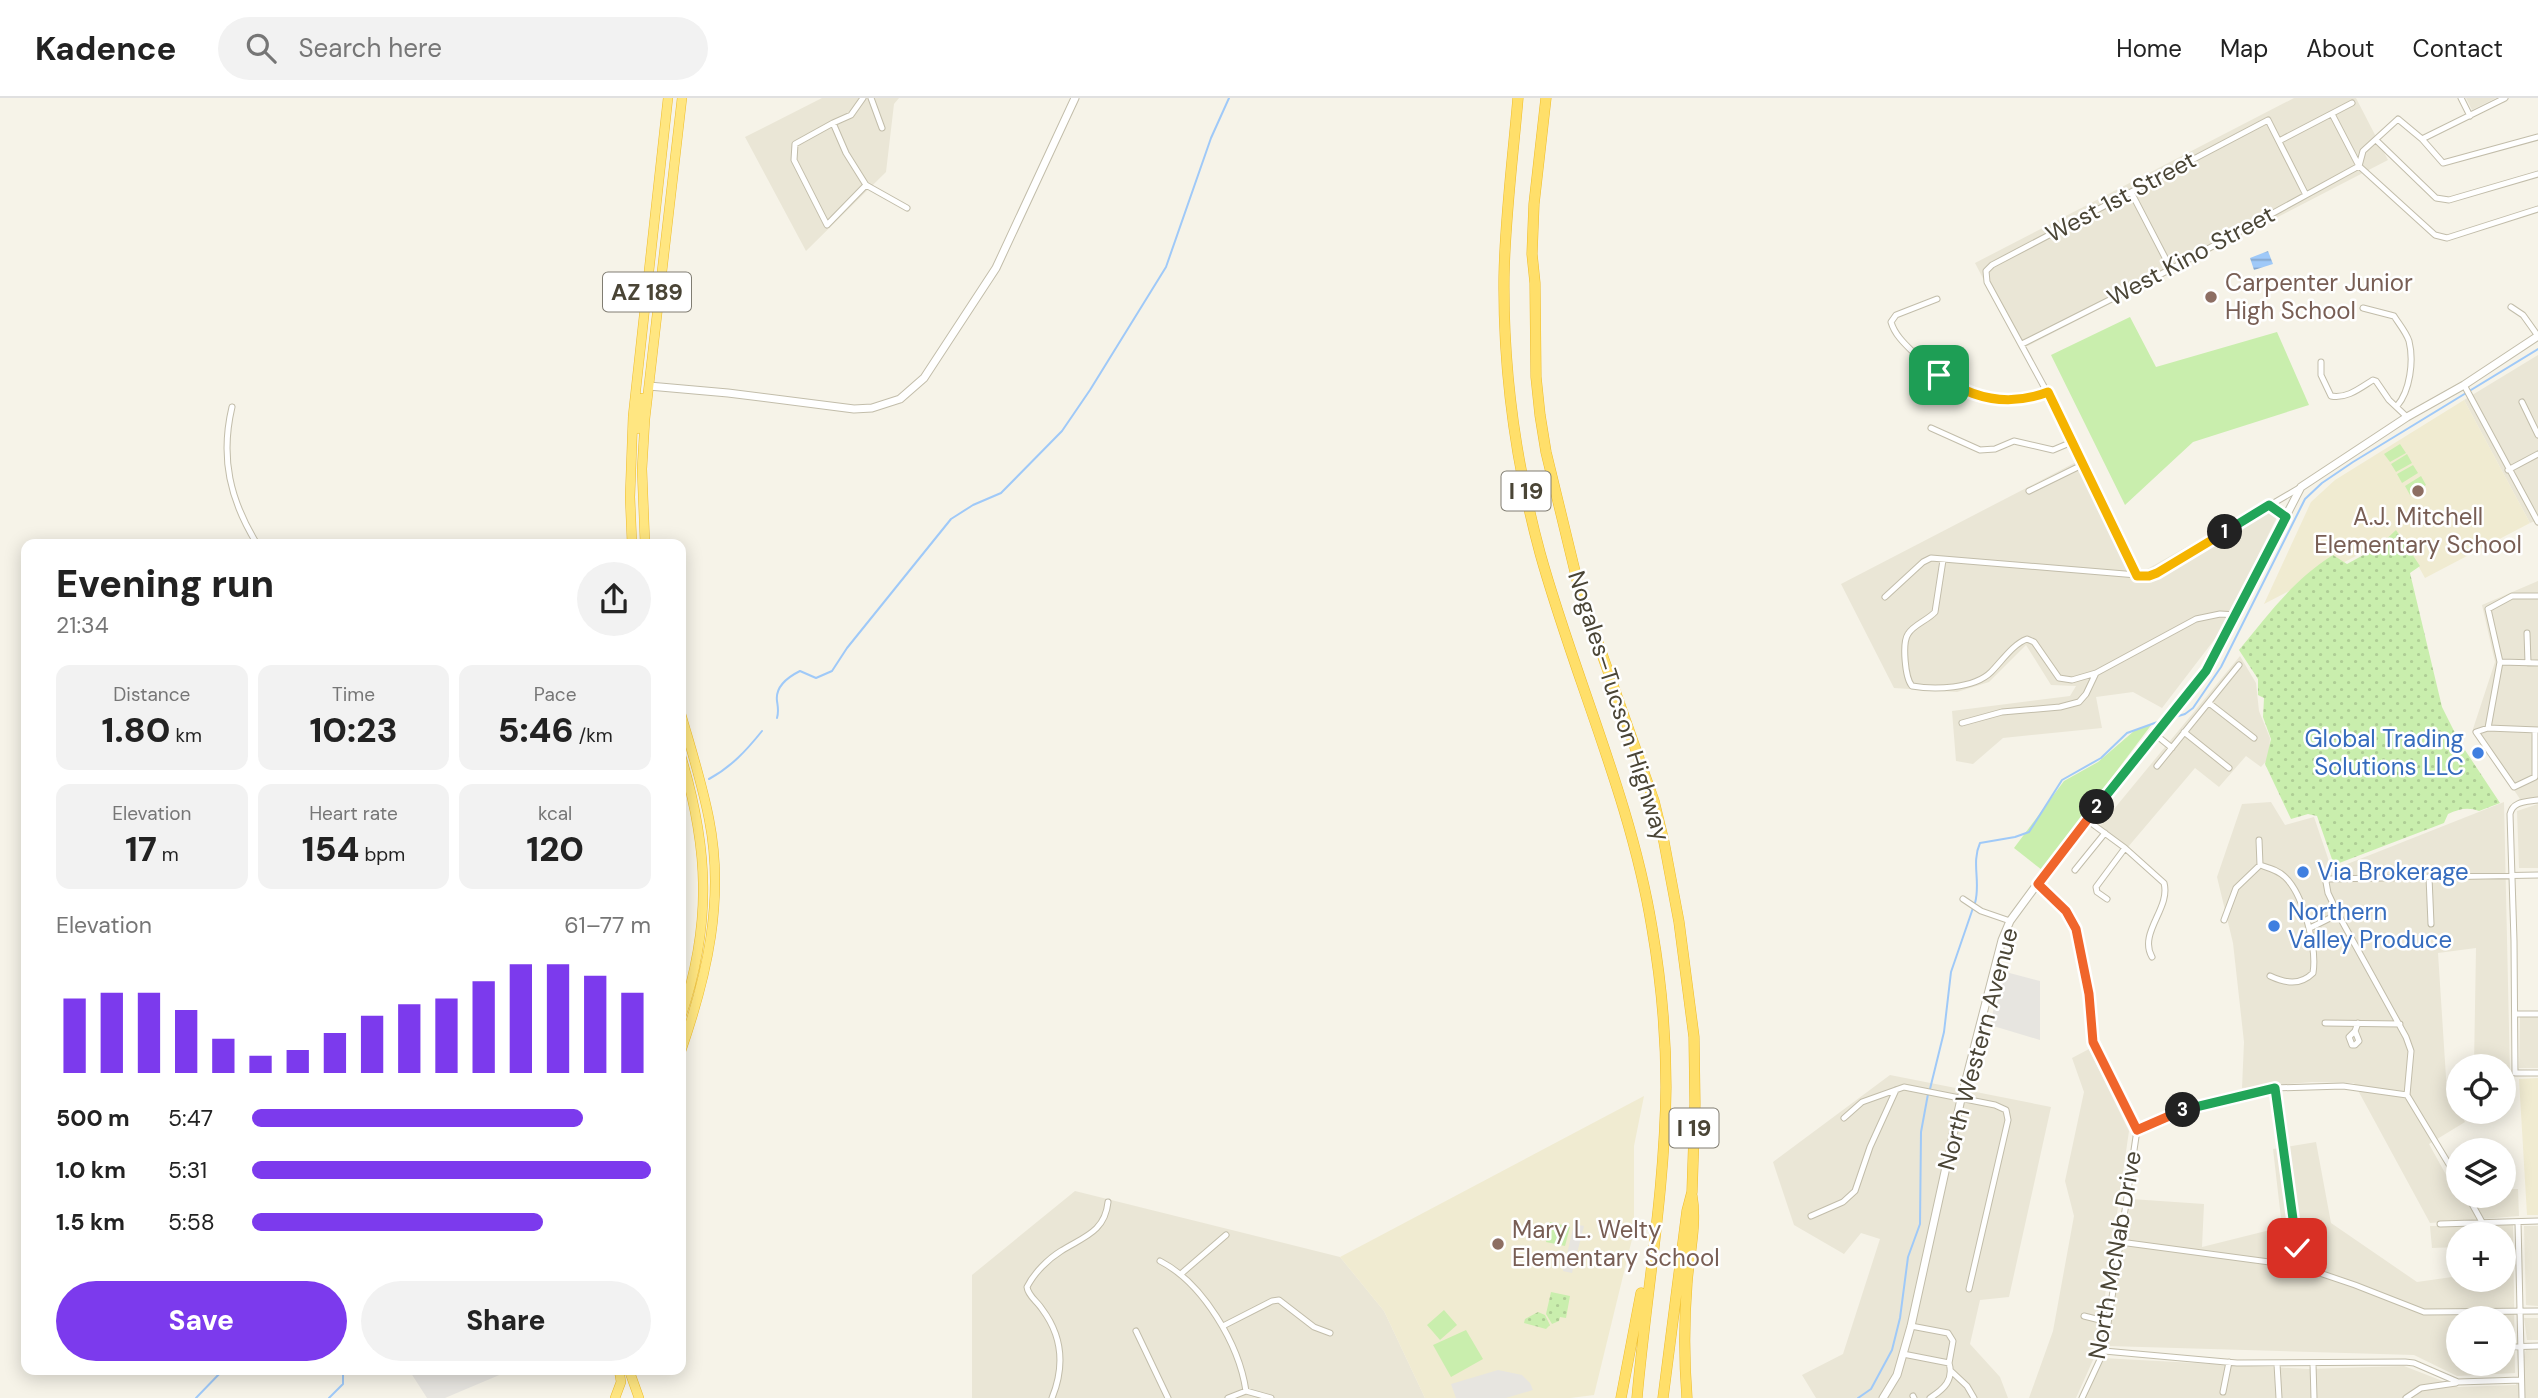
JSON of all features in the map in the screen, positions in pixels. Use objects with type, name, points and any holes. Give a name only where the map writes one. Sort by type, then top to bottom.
[{"type":"highway","name":"AZ 189","points":[[632,539],[630,486],[633,416],[668,98]]},
{"type":"highway","name":"AZ 189","points":[[643,539],[644,439],[682,98]]},
{"type":"highway","name":"Nogales–Tucson Highway","points":[[1518,98],[1504,265],[1505,328],[1516,440],[1540,551],[1625,812],[1652,928],[1663,1023],[1666,1088],[1637,1398]]},
{"type":"highway","name":"Nogales–Tucson Highway","points":[[1546,98],[1534,205],[1532,254],[1536,377],[1540,415],[1546,452],[1580,592],[1654,801],[1679,922],[1694,1037],[1696,1104],[1692,1192],[1687,1211],[1663,1398]]},
{"type":"highway","points":[[630,486],[642,399],[645,388],[649,386],[644,372],[648,283]]},
{"type":"highway","points":[[686,759],[701,787],[707,810],[715,880],[713,930],[700,995],[686,1036]]},
{"type":"highway","points":[[686,759],[703,860],[703,917],[695,967],[686,999]]},
{"type":"highway","points":[[1687,1398],[1685,1369],[1687,1287],[1694,1209],[1692,1192]]},
{"type":"highway","points":[[1621,1398],[1656,1214]]},
{"type":"highway","points":[[615,1398],[621,1382],[620,1375]]},
{"type":"highway","points":[[631,1375],[639,1398]]},
{"type":"street","points":[[863,98],[851,116],[796,144],[794,160],[827,225],[866,185]]},
{"type":"street","points":[[871,98],[881,128]]},
{"type":"street","points":[[649,386],[854,409],[887,404],[913,390],[924,378],[996,268],[1075,98]]},
{"type":"street","points":[[2461,98],[2470,116]]},
{"type":"street","points":[[2423,139],[2505,98]]},
{"type":"street","points":[[2306,195],[2279,141],[2352,103]]},
{"type":"street","points":[[2332,114],[2359,166],[2435,235],[2447,238],[2538,209]]},
{"type":"street","name":"West 1st Street","points":[[2022,344],[1987,282],[1986,271],[1992,265],[2268,120],[2279,141]]},
{"type":"street","points":[[2359,166],[2363,151],[2398,120],[2423,139],[2443,163],[2538,137]]},
{"type":"street","points":[[833,123],[846,153],[866,185],[907,208]]},
{"type":"street","points":[[2376,140],[2435,198],[2449,200],[2538,174]]},
{"type":"street","name":"West Kino Street","points":[[2022,344],[2171,269],[2359,166]]},
{"type":"street","points":[[2131,192],[2171,269]]},
{"type":"street","points":[[1937,299],[1892,319],[1893,329],[1902,341],[1925,363],[1961,390],[2007,401],[2048,392]]},
{"type":"street","points":[[1885,597],[1926,559],[2137,576],[2157,573],[2301,487],[2538,336],[2523,315],[2511,307]]},
{"type":"street","points":[[2363,308],[2394,316],[2408,338],[2412,358],[2405,397],[2397,406]]},
{"type":"street","points":[[2022,344],[2137,576]]},
{"type":"street","points":[[2321,362],[2321,375],[2331,396],[2339,397],[2352,393],[2373,380],[2407,417]]},
{"type":"street","points":[[2464,384],[2537,522]]},
{"type":"street","points":[[2522,402],[2538,435]]},
{"type":"street","points":[[232,407],[226,442],[229,481],[235,502],[254,539]]},
{"type":"street","points":[[1931,428],[1980,450],[1995,449],[2014,441],[2053,450],[2072,442]]},
{"type":"street","points":[[2508,470],[2538,454]]},
{"type":"street","points":[[2029,491],[2082,465]]},
{"type":"street","name":"North Western Avenue","points":[[1883,1398],[1898,1375],[1961,1099],[2002,940],[2010,921],[2206,671],[2301,487]]},
{"type":"street","points":[[2269,505],[2286,517]]},
{"type":"street","points":[[1943,560],[1935,612],[1908,633],[1906,677],[1912,685],[1919,687],[1959,685],[1988,675],[2024,639],[2031,640],[2055,674],[2064,680],[2072,680],[2096,673],[2196,619],[2220,614],[2237,615]]},
{"type":"street","points":[[2488,728],[2500,662],[2488,609],[2512,596],[2538,596]]},
{"type":"street","points":[[2527,633],[2528,663]]},
{"type":"street","points":[[2500,662],[2538,663]]},
{"type":"street","points":[[2157,766],[2239,665]]},
{"type":"street","points":[[1962,723],[2002,712],[2060,707],[2078,702],[2086,694],[2096,673]]},
{"type":"street","points":[[2208,703],[2254,738]]},
{"type":"street","points":[[2488,728],[2537,730],[2535,777],[2514,788],[2476,732],[2488,728]]},
{"type":"street","points":[[2184,732],[2229,768]]},
{"type":"street","points":[[2156,735],[2172,748]]},
{"type":"street","points":[[2538,800],[2519,803],[2512,808],[2510,814],[2515,1073],[2538,1073]]},
{"type":"street","points":[[2087,820],[2161,878],[2166,888],[2166,895],[2147,945],[2152,957]]},
{"type":"street","points":[[2075,870],[2105,833]]},
{"type":"street","points":[[2224,920],[2236,888],[2260,866],[2259,840]]},
{"type":"street","points":[[2107,899],[2099,894],[2096,887],[2125,848]]},
{"type":"street","points":[[2260,866],[2277,871],[2288,880],[2310,928],[2314,956],[2313,973],[2301,982],[2270,976]]},
{"type":"street","points":[[2446,1160],[2407,1095],[2411,1051],[2400,1024],[2339,914],[2326,882],[2328,879],[2538,875]]},
{"type":"street","points":[[2429,877],[2431,924]]},
{"type":"street","name":"North McNab Drive","points":[[2038,884],[2066,911],[2076,929],[2089,994],[2093,1042],[2137,1130],[2104,1350],[2082,1398]]},
{"type":"street","points":[[1963,899],[1981,911],[2010,921]]},
{"type":"street","points":[[2310,928],[2339,914]]},
{"type":"street","points":[[2515,1014],[2538,1014]]},
{"type":"street","points":[[2325,1023],[2400,1024]]},
{"type":"street","points":[[2355,1031],[2358,1023]]},
{"type":"street","points":[[2137,1130],[2192,1107],[2275,1088],[2343,1086],[2407,1095]]},
{"type":"street","points":[[1844,1118],[1862,1102],[1910,1087],[1995,1105],[2006,1110],[2009,1116],[1969,1289]]},
{"type":"street","points":[[2275,1088],[2299,1266]]},
{"type":"street","points":[[1811,1216],[1843,1202],[1855,1191],[1870,1147],[1896,1090]]},
{"type":"street","points":[[1052,1398],[1060,1373],[1061,1351],[1058,1336],[1027,1287],[1049,1259],[1096,1231],[1107,1212],[1108,1202]]},
{"type":"street","points":[[2522,1398],[2518,1222],[2538,1221]]},
{"type":"street","points":[[2440,1224],[2446,1224]]},
{"type":"street","points":[[1182,1273],[1226,1235]]},
{"type":"street","points":[[2120,1242],[2299,1266],[2419,1311],[2538,1311]]},
{"type":"street","points":[[1160,1261],[1182,1273],[1223,1326],[1241,1371],[1245,1391]]},
{"type":"street","points":[[1223,1326],[1279,1300],[1314,1328],[1330,1333]]},
{"type":"street","points":[[2084,1316],[2108,1322]]},
{"type":"street","points":[[1911,1326],[1948,1334],[1953,1341],[1949,1363],[1951,1371],[1967,1386],[1974,1398]]},
{"type":"street","points":[[1136,1331],[1168,1398]]},
{"type":"street","points":[[2516,1346],[2538,1346]]},
{"type":"street","points":[[2104,1350],[2277,1364],[2405,1362],[2458,1382]]},
{"type":"street","points":[[1903,1354],[1949,1363]]},
{"type":"street","points":[[2223,1392],[2229,1362]]},
{"type":"street","points":[[2277,1364],[2279,1398]]},
{"type":"street","points":[[2314,1364],[2314,1398]]},
{"type":"street","points":[[1930,1398],[1945,1388],[1951,1371]]},
{"type":"street","points":[[2406,1398],[2421,1388],[2458,1382],[2521,1380]]},
{"type":"street","points":[[1228,1398],[1245,1391],[1271,1398]]},
{"type":"shaded area","points":[[822,98],[899,98],[894,104],[886,172],[806,251],[745,137]]},
{"type":"shaded area","points":[[2294,98],[2356,98],[2388,160],[2020,350],[1975,263]]},
{"type":"shaded area","points":[[2466,98],[2496,98],[2472,110]]},
{"type":"shaded area","points":[[2538,355],[2538,520],[2530,523],[2464,400]]},
{"type":"shaded area","name":"A.J. Mitchell Elementary School","points":[[2464,400],[2530,523],[2425,578],[2400,533],[2264,604],[2311,502],[2335,480]]},
{"type":"shaded area","points":[[2084,458],[2142,572],[2262,504],[2277,517],[2221,631],[2162,708],[2133,692],[2096,697],[2102,728],[2003,738],[1973,764],[1956,761],[1952,711],[2070,696],[2076,686],[2051,685],[2026,645],[1989,682],[1957,692],[1894,688],[1841,584]]},
{"type":"shaded area","points":[[2538,581],[2538,798],[2520,799],[2473,729],[2495,662],[2482,605]]},
{"type":"shaded area","points":[[2240,656],[2256,683],[2259,711],[2270,738],[2269,758],[2261,767],[2246,756],[2219,787],[2195,768],[2128,847],[2100,826]]},
{"type":"shaded area","points":[[2271,802],[2285,825],[2314,817],[2332,870],[2504,802],[2510,1054],[2474,1054],[2476,948],[2438,953],[2446,1077],[2446,1124],[2462,1124],[2429,1144],[2446,1175],[2446,1208],[2516,1208],[2518,1189],[2519,1216],[2430,1223],[2354,1083],[2312,1082],[2242,1088],[2244,1042],[2233,943],[2217,877],[2242,804]]},
{"type":"shaded area","points":[[2538,804],[2538,868],[2519,868],[2517,811]]},
{"type":"shaded area","points":[[2002,971],[2040,981],[2040,1040],[1990,1025]]},
{"type":"shaded area","points":[[2520,1017],[2538,1017],[2538,1068],[2519,1068]]},
{"type":"shaded area","points":[[2089,1049],[2129,1131],[2097,1351],[2076,1398],[2029,1398],[2053,1331],[2074,1216],[2065,1181],[2084,1092],[2072,1058]]},
{"type":"shaded area","points":[[1890,1075],[2051,1107],[2009,1297],[1980,1300],[1970,1344],[2000,1377],[2008,1398],[1816,1398],[1802,1375],[1843,1354],[1880,1239],[1861,1233],[1844,1254],[1794,1225],[1773,1162]]},
{"type":"shaded area","points":[[2538,1078],[2538,1215],[2527,1215],[2519,1079]]},
{"type":"shaded area","name":"Mary L. Welty Elementary School","points":[[1644,1096],[1634,1146],[1634,1231],[1594,1395],[1570,1398],[1425,1398],[1384,1311],[1340,1257]]},
{"type":"shaded area","points":[[2316,1142],[2331,1223],[2417,1282],[2446,1278],[2446,1292],[2514,1292],[2514,1306],[2446,1306],[2446,1371],[2414,1355],[2108,1346],[2131,1199],[2204,1204],[2202,1247],[2282,1227],[2273,1149]]},
{"type":"shaded area","points":[[1075,1191],[1340,1257],[1384,1311],[1425,1398],[972,1398],[972,1275]]},
{"type":"shaded area","points":[[1574,1224],[1584,1226],[1572,1273],[1563,1271]]},
{"type":"shaded area","points":[[2430,1226],[2446,1226],[2446,1247],[2432,1248]]},
{"type":"shaded area","points":[[2524,1226],[2538,1226],[2538,1306],[2526,1305]]},
{"type":"shaded area","points":[[2524,1318],[2538,1318],[2538,1340],[2527,1340]]},
{"type":"shaded area","points":[[2526,1349],[2538,1349],[2538,1398],[2085,1398],[2102,1358],[2309,1369],[2404,1366],[2458,1387],[2516,1385]]},
{"type":"shaded area","points":[[1498,1370],[1522,1375],[1533,1390],[1506,1398],[1456,1398],[1451,1384]]},
{"type":"shaded area","points":[[412,1375],[499,1375],[445,1398],[427,1398]]},
{"type":"green space","points":[[2130,317],[2156,367],[2277,332],[2309,405],[2193,442],[2125,505],[2051,355]]},
{"type":"green space","points":[[2400,444],[2406,453],[2390,462],[2384,454]]},
{"type":"green space","points":[[2407,454],[2412,463],[2396,472],[2391,464]]},
{"type":"green space","points":[[2413,465],[2418,473],[2402,483],[2397,474]]},
{"type":"green space","points":[[2421,476],[2426,485],[2410,495],[2405,486]]},
{"type":"green space","points":[[2396,530],[2420,566],[2410,573],[2442,707],[2459,741],[2500,803],[2479,811],[2467,809],[2452,812],[2444,823],[2334,865],[2317,816],[2308,814],[2291,819],[2265,764],[2271,739],[2263,717],[2264,698],[2258,695],[2258,679],[2239,650],[2282,598],[2319,565],[2333,555],[2347,564],[2378,547]]},
{"type":"green space","points":[[2152,724],[2042,870],[2014,848],[2064,781],[2098,762],[2134,731]]},
{"type":"green space","points":[[1550,1222],[1570,1227],[1565,1246],[1546,1242]]},
{"type":"green space","points":[[1551,1292],[1570,1296],[1566,1318],[1560,1317],[1559,1321],[1552,1324],[1546,1314]]},
{"type":"green space","points":[[1444,1310],[1457,1325],[1440,1340],[1427,1325]]},
{"type":"green space","points":[[1538,1312],[1545,1315],[1550,1325],[1546,1329],[1524,1323],[1525,1319]]},
{"type":"green space","points":[[1466,1330],[1483,1359],[1451,1377],[1433,1345]]},
{"type":"water","points":[[2268,251],[2273,264],[2254,270],[2250,258]]},
{"type":"waterway","points":[[777,718],[777,696],[783,683],[800,671],[816,678],[832,671],[847,648],[951,519],[973,505],[1001,493],[1062,431],[1166,267],[1211,138],[1229,98]]},
{"type":"waterway","points":[[2175,717],[2193,708],[2221,667],[2305,499],[2322,483],[2353,462],[2538,349]]},
{"type":"waterway","points":[[1975,903],[1976,858],[1980,843],[2029,832],[2062,780],[2101,758],[2127,733],[2163,720]]},
{"type":"waterway","points":[[709,779],[738,758],[762,731]]},
{"type":"waterway","points":[[1930,1089],[1944,1032],[1951,972],[1973,908]]},
{"type":"waterway","points":[[1858,1398],[1871,1389],[1892,1350],[1900,1318],[1908,1257],[1920,1224],[1921,1132],[1928,1094]]},
{"type":"waterway","points":[[196,1398],[218,1375]]},
{"type":"waterway","points":[[329,1398],[343,1384],[343,1375]]},
{"type":"place","name":"Carpenter Junior High School","points":[[2211,297]]},
{"type":"place","name":"A.J. Mitchell Elementary School","points":[[2418,491]]},
{"type":"place","name":"Global Trading Solutions LLC","points":[[2478,753]]},
{"type":"place","name":"Via Brokerage","points":[[2303,872]]},
{"type":"place","name":"Northern Valley Produce","points":[[2274,926]]},
{"type":"place","name":"Mary L. Welty Elementary School","points":[[1498,1244]]},
{"type":"route","points":[[1939,375],[1961,390],[2007,401],[2048,392],[2137,576],[2157,573],[2269,505],[2286,517],[2206,671],[2038,884],[2066,911],[2076,929],[2089,994],[2093,1042],[2137,1130],[2192,1107],[2275,1088],[2297,1248]]}]
